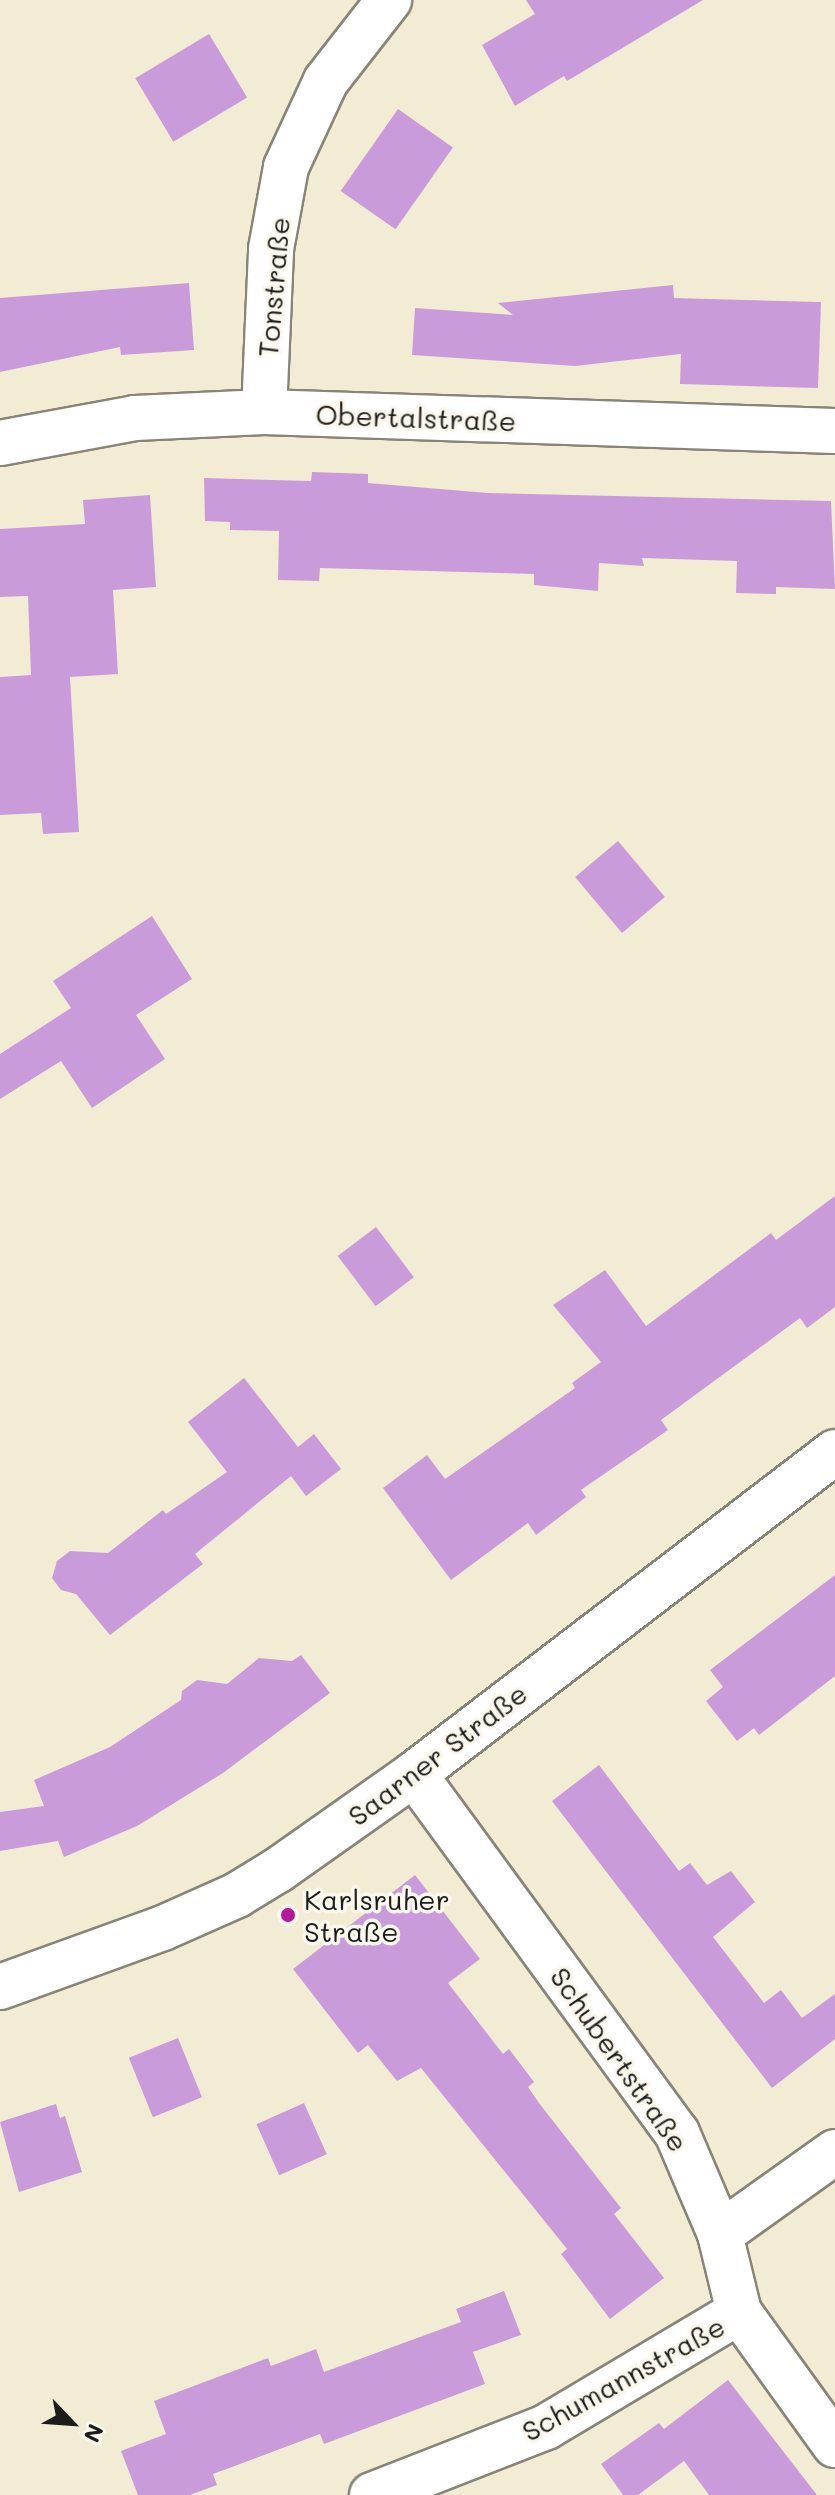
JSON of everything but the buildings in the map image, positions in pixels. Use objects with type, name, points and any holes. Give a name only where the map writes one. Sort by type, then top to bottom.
[{"type":"street","name":"Tonstraße","points":[[264,412],[271,249],[286,167],[326,81],[389,0]]},
{"type":"street","name":"Obertalstraße","points":[[0,443],[135,418],[264,412],[835,431]]},
{"type":"street","name":"Saarner Straße","points":[[0,1987],[237,1895],[414,1774],[835,1452]]},
{"type":"street","name":"Schubertstraße","points":[[414,1774],[677,2133],[720,2234],[739,2312],[835,2445]]},
{"type":"street","points":[[720,2234],[835,2152]]},
{"type":"street","name":"Schumannstraße","points":[[372,2495],[546,2427],[739,2312]]},
{"type":"place","name":"Karlsruher Straße","points":[[288,1915]]}]
